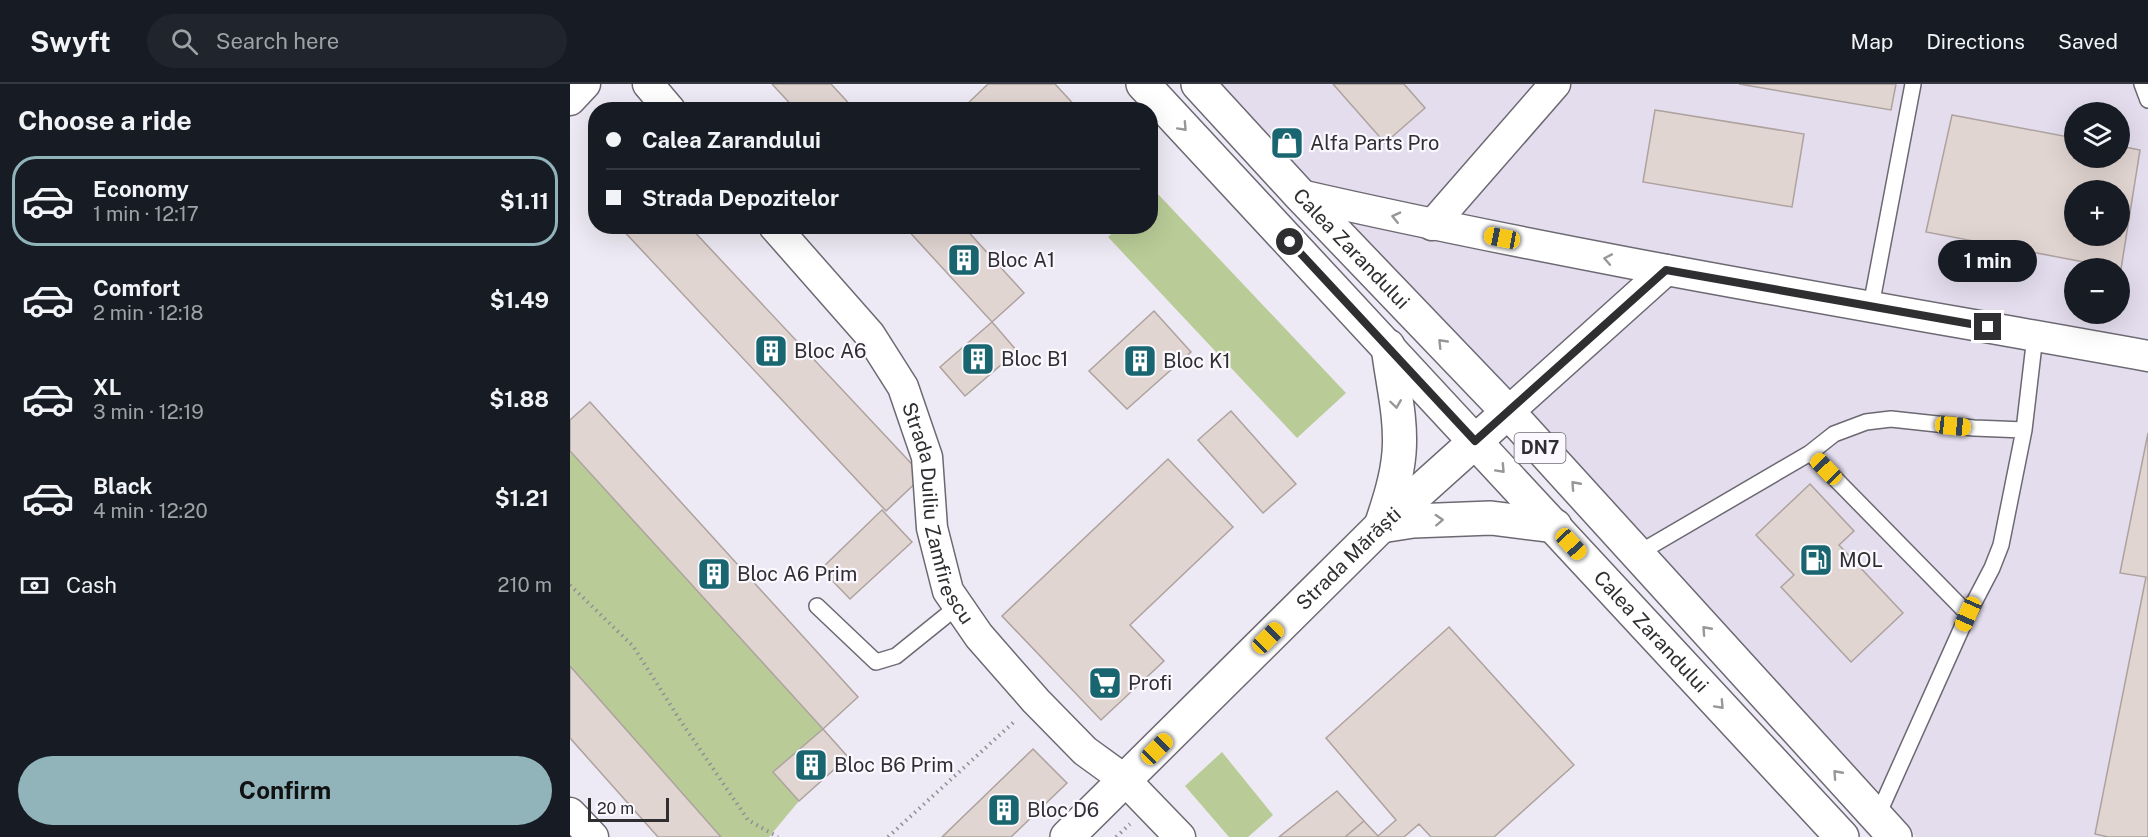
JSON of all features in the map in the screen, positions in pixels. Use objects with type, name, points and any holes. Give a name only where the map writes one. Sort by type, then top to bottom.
[{"type":"main road","name":"Calea Zarandului","points":[[1143,84],[1842,837]]},
{"type":"main road","name":"Calea Zarandului","points":[[1198,84],[1300,195],[1508,412],[1886,827]]},
{"type":"main road","points":[[1388,346],[1397,415],[1399,452],[1395,482],[1381,526],[1413,521],[1491,518],[1555,526]]},
{"type":"main road","name":"Strada Mărăști","points":[[1067,837],[1381,526],[1508,412]]},
{"type":"street","points":[[570,100],[585,84]]},
{"type":"street","points":[[648,84],[663,102]]},
{"type":"street","points":[[1432,225],[1555,84]]},
{"type":"street","points":[[1300,195],[1432,225],[1666,270],[2148,356]]},
{"type":"street","name":"Strada Duiliu Zamfirescu","points":[[781,234],[870,335],[903,387],[927,457],[933,528],[948,591],[979,636],[1036,701],[1085,751],[1125,780],[1180,837]]},
{"type":"street","points":[[1508,412],[1666,270]]},
{"type":"street","points":[[570,813],[593,837]]},
{"type":"lane","points":[[1870,306],[1913,84]]},
{"type":"lane","points":[[2142,84],[2148,100]]},
{"type":"lane","points":[[1886,827],[1968,614],[1992,568],[2001,545],[2024,430],[2035,336]]},
{"type":"lane","points":[[1637,554],[1810,453],[1834,434],[1866,422],[1891,419],[1974,428],[2024,430]]},
{"type":"lane","points":[[1810,453],[1968,614]]},
{"type":"lane","points":[[817,606],[876,662],[896,656],[958,606]]},
{"type":"path","points":[[570,585],[633,645],[680,720],[748,820],[778,837]]},
{"type":"path","points":[[888,837],[1036,701]]},
{"type":"shaded area","points":[[1216,84],[2148,84],[2148,837],[1916,837],[1791,699]]},
{"type":"green space","points":[[1158,194],[1346,393],[1297,438],[1108,237],[1111,234],[1158,234]]},
{"type":"green space","points":[[570,451],[823,729],[774,772],[799,801],[769,837],[721,837],[570,666]]},
{"type":"green space","points":[[1222,752],[1273,815],[1248,837],[1229,837],[1185,786]]},
{"type":"building","points":[[772,84],[831,84],[848,102],[789,102]]},
{"type":"building","points":[[988,84],[1055,84],[1072,102],[969,102]]},
{"type":"building","points":[[1333,84],[1404,84],[1425,108],[1385,143]]},
{"type":"building","points":[[1739,84],[1896,84],[1891,110]]},
{"type":"building","points":[[1655,110],[1804,134],[1792,207],[1643,182]]},
{"type":"building","points":[[1952,115],[2064,136],[2064,168],[2130,168],[2130,148],[2140,150],[2130,213],[2130,180],[2064,180],[2064,246],[2125,246],[2123,258],[2064,258],[1926,232]]},
{"type":"building","name":"Bloc A6","points":[[626,234],[696,234],[923,476],[886,511]]},
{"type":"building","name":"Bloc A1","points":[[911,234],[970,234],[1024,293],[992,322]]},
{"type":"building","name":"Bloc K1","points":[[1154,311],[1191,352],[1127,409],[1089,371]]},
{"type":"building","name":"Bloc B1","points":[[992,322],[1017,351],[965,396],[940,367]]},
{"type":"building","name":"Bloc A6 Prim","points":[[590,402],[858,697],[823,729],[570,451],[570,420]]},
{"type":"building","points":[[1231,411],[1296,484],[1263,513],[1198,440]]},
{"type":"building","points":[[2148,433],[2148,837],[2108,837],[2095,834],[2146,577],[2120,573]]},
{"type":"building","points":[[1168,459],[1233,527],[1130,625],[1164,661],[1101,720],[1002,616]]},
{"type":"building","name":"MOL","points":[[1810,484],[1854,531],[1839,545],[1903,613],[1851,662],[1781,587],[1794,575],[1756,535]]},
{"type":"building","points":[[882,510],[912,542],[850,599],[821,569]]},
{"type":"building","points":[[1449,627],[1574,765],[1494,837],[1431,837],[1419,824],[1404,837],[1345,837],[1364,821],[1378,836],[1396,820],[1326,738]]},
{"type":"building","points":[[570,666],[721,837],[658,837],[570,738]]},
{"type":"building","name":"Bloc B6 Prim","points":[[823,729],[848,757],[799,801],[773,772]]},
{"type":"building","name":"Bloc D6","points":[[1033,749],[1067,783],[1011,837],[942,837]]},
{"type":"building","points":[[1337,791],[1364,821],[1345,837],[1279,837]]},
{"type":"place","name":"Alfa Parts Pro","points":[[1287,143]]},
{"type":"place","name":"Bloc A1","points":[[964,260]]},
{"type":"place","name":"Bloc A6","points":[[771,351]]},
{"type":"place","name":"Bloc B1","points":[[978,359]]},
{"type":"place","name":"Bloc K1","points":[[1140,361]]},
{"type":"place","name":"MOL","points":[[1816,560]]},
{"type":"place","name":"Bloc A6 Prim","points":[[714,574]]},
{"type":"place","name":"Profi","points":[[1105,683]]},
{"type":"place","name":"Bloc B6 Prim","points":[[811,765]]},
{"type":"place","name":"Bloc D6","points":[[1004,810]]},
{"type":"route","points":[[1290,242],[1475,441],[1666,270],[1988,327]]}]
